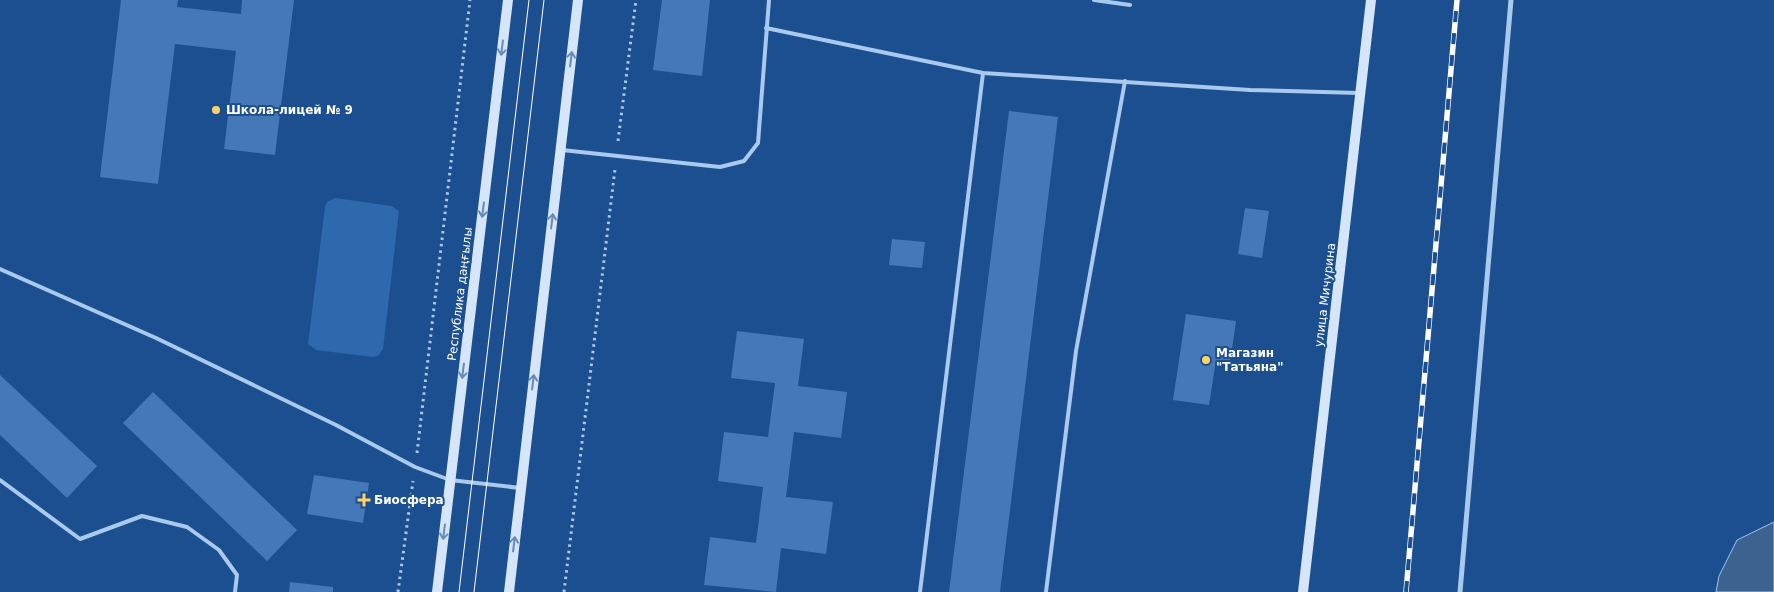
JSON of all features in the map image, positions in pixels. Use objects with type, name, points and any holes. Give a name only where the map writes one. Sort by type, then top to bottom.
[{"type":"main road","name":"Республика даңғылы","points":[[437,592],[508,0]]},
{"type":"main road","points":[[509,592],[578,0]]},
{"type":"main road","name":"улица Мичурина","points":[[1303,592],[1371,0]]},
{"type":"street","points":[[1460,592],[1511,0]]},
{"type":"lane","points":[[560,150],[720,167],[744,162],[758,143],[769,0]]},
{"type":"lane","points":[[1094,0],[1130,5]]},
{"type":"lane","points":[[766,28],[982,73],[1250,90],[1361,93]]},
{"type":"lane","points":[[920,592],[982,73]]},
{"type":"lane","points":[[1046,592],[1076,351],[1125,81]]},
{"type":"lane","points":[[0,269],[156,338],[328,421],[415,467],[450,480],[521,488]]},
{"type":"lane","points":[[0,480],[80,539],[142,516],[187,527],[219,550],[237,575],[235,592]]},
{"type":"path","points":[[398,592],[415,467],[470,0]]},
{"type":"path","points":[[564,592],[636,0]]},
{"type":"shaded area","points":[[335,198],[392,206],[399,211],[383,349],[378,356],[316,350],[308,344],[325,207],[327,202]]},
{"type":"shaded area","points":[[1774,522],[1774,592],[1716,592],[1719,576],[1737,540]]},
{"type":"building","points":[[121,0],[178,0],[177,7],[241,14],[242,0],[294,0],[275,155],[224,149],[236,51],[175,44],[158,184],[100,177]]},
{"type":"building","points":[[662,0],[710,0],[702,76],[653,70]]},
{"type":"building","points":[[1009,111],[1058,117],[1000,592],[949,592]]},
{"type":"building","points":[[1245,208],[1269,211],[1262,258],[1238,254]]},
{"type":"building","points":[[892,239],[925,242],[922,268],[889,265]]},
{"type":"building","points":[[1186,314],[1236,321],[1230,363],[1216,361],[1209,405],[1173,400]]},
{"type":"building","points":[[737,331],[804,339],[798,386],[847,392],[841,438],[794,432],[786,497],[833,502],[826,554],[781,548],[776,592],[704,585],[710,537],[756,543],[763,487],[718,481],[724,432],[768,437],[775,383],[731,378]]},
{"type":"building","points":[[0,375],[97,466],[67,498],[0,435]]},
{"type":"building","points":[[153,392],[297,530],[267,561],[123,423]]},
{"type":"building","points":[[314,475],[369,483],[363,523],[307,514]]},
{"type":"building","points":[[290,582],[333,587],[333,592],[289,592]]},
{"type":"tram line","points":[[459,592],[529,0]]},
{"type":"tram line","points":[[474,592],[544,0]]},
{"type":"railway","points":[[1406,592],[1457,0]]},
{"type":"place","name":"Школа-лицей № 9","points":[[216,110]]},
{"type":"place","name":"Магазин \"Татьяна\"","points":[[1206,360]]},
{"type":"place","name":"Биосфера","points":[[364,500]]}]
